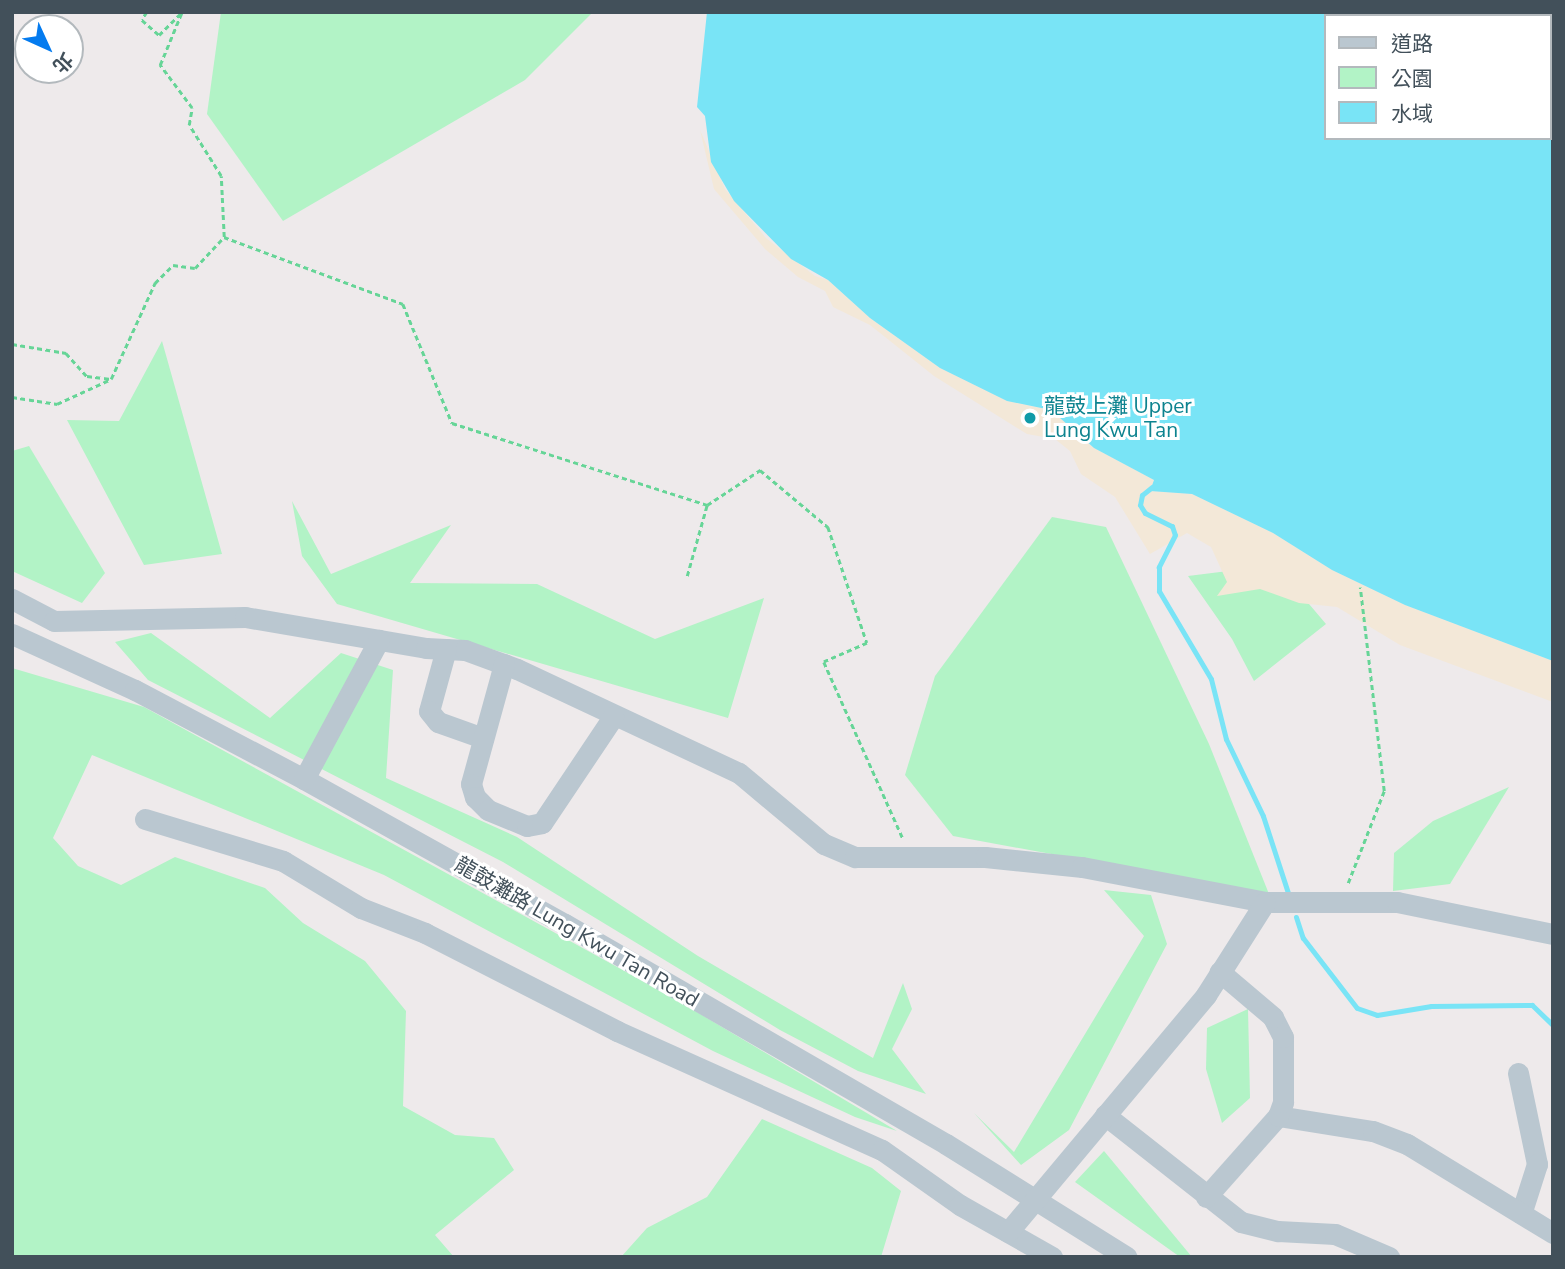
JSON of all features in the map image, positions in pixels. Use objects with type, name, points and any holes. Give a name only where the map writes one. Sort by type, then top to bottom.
[{"type":"street","points":[[12,599],[54,621],[245,617],[379,640],[465,650],[504,664],[751,780],[814,837],[838,852],[855,856],[985,857],[1082,867],[1265,902],[1397,902],[1553,934]]},
{"type":"street","name":"龍鼓灘路 Lung Kwu Tan Road","points":[[12,634],[135,690],[304,779],[577,931],[1034,1198],[1126,1257]]},
{"type":"street","points":[[304,779],[379,640]]},
{"type":"street","points":[[446,649],[429,711],[438,722],[484,738]]},
{"type":"street","points":[[504,664],[471,784],[475,797],[488,810],[534,826],[547,819],[613,717]]},
{"type":"street","points":[[145,819],[283,861],[361,908],[425,933],[605,1025],[882,1150],[960,1205],[1052,1257]]},
{"type":"street","points":[[1008,1232],[1220,972],[1265,902]]},
{"type":"street","points":[[1206,1197],[1278,1116],[1286,1062],[1283,1037],[1273,1017],[1220,972]]},
{"type":"street","points":[[1518,1073],[1537,1164],[1521,1214]]},
{"type":"street","points":[[1105,1115],[1241,1222],[1278,1231],[1335,1234],[1389,1257]]},
{"type":"street","points":[[1278,1116],[1373,1131],[1407,1144],[1553,1233]]},
{"type":"path","points":[[147,12],[142,20],[159,35],[182,12]]},
{"type":"path","points":[[12,397],[57,404],[111,379],[155,282],[173,265],[195,268],[224,237],[220,176],[188,125],[191,108],[160,65],[182,12]]},
{"type":"path","points":[[224,237],[403,304],[452,423],[707,505]]},
{"type":"path","points":[[12,344],[66,353],[87,376],[111,379]]},
{"type":"path","points":[[687,576],[707,505],[760,470],[828,527],[867,643],[824,663],[903,839]]},
{"type":"path","points":[[1342,903],[1356,853],[1384,791],[1360,587]]},
{"type":"green space","points":[[221,12],[593,12],[525,80],[283,221],[207,114]]},
{"type":"green space","points":[[162,341],[222,554],[144,565],[67,420],[119,421]]},
{"type":"green space","points":[[29,446],[105,573],[82,603],[12,571],[12,451]]},
{"type":"green space","points":[[292,501],[331,574],[451,525],[410,583],[537,584],[655,639],[764,598],[728,718],[337,604],[302,556]]},
{"type":"green space","points":[[1052,517],[1106,527],[1209,744],[1269,894],[953,836],[905,775],[935,676]]},
{"type":"green space","points":[[1276,565],[1326,624],[1254,681],[1232,639],[1188,576]]},
{"type":"green space","points":[[151,633],[270,718],[341,653],[393,670],[386,778],[517,837],[698,956],[873,1058],[903,983],[912,1009],[892,1049],[926,1094],[858,1071],[780,1030],[503,862],[148,680],[115,642]]},
{"type":"green space","points":[[12,668],[144,707],[670,996],[897,1131],[855,1117],[713,1051],[384,875],[92,755],[53,838],[78,866],[121,885],[175,857],[265,888],[303,923],[365,961],[406,1011],[403,1106],[455,1135],[494,1138],[514,1170],[435,1235],[454,1257],[12,1257]]},
{"type":"green space","points":[[1509,787],[1450,884],[1393,891],[1394,853],[1433,821]]},
{"type":"green space","points":[[1104,890],[1151,895],[1167,944],[1069,1130],[1021,1165],[974,1113],[1014,1152],[1144,936]]},
{"type":"green space","points":[[1248,1009],[1250,1098],[1222,1123],[1206,1069],[1207,1028]]},
{"type":"green space","points":[[762,1119],[872,1168],[901,1191],[881,1257],[621,1257],[647,1228],[707,1197]]},
{"type":"green space","points":[[1104,1151],[1192,1257],[1180,1257],[1075,1182]]},
{"type":"sand","name":"龍鼓上灘 Upper Lung Kwu Tan","points":[[700,130],[725,189],[766,238],[815,276],[828,280],[870,318],[940,368],[1007,401],[1051,410],[1094,448],[1154,480],[1150,491],[1192,494],[1273,533],[1332,570],[1405,605],[1553,661],[1553,702],[1400,645],[1337,607],[1299,603],[1260,589],[1217,596],[1227,582],[1211,547],[1187,533],[1150,554],[1115,497],[1081,474],[1070,451],[1055,439],[1027,434],[934,376],[870,325],[833,307],[825,291],[798,277],[765,249],[714,189]]},
{"type":"water","points":[[707,12],[1553,12],[1553,661],[1405,605],[1332,570],[1273,533],[1192,494],[1150,491],[1154,480],[1094,448],[1051,410],[1007,401],[940,368],[870,318],[828,280],[791,259],[734,201],[711,162],[705,116],[697,107]]},
{"type":"waterway","points":[[1152,487],[1142,495],[1140,505],[1145,513],[1172,526],[1175,535],[1159,567],[1159,591],[1211,679],[1226,739],[1263,816],[1289,896]]},
{"type":"waterway","points":[[1296,917],[1303,938],[1357,1008],[1377,1015],[1431,1006],[1532,1005],[1553,1025]]},
{"type":"place","name":"龍鼓上灘 Upper Lung Kwu Tan","points":[[1030,418]]}]
